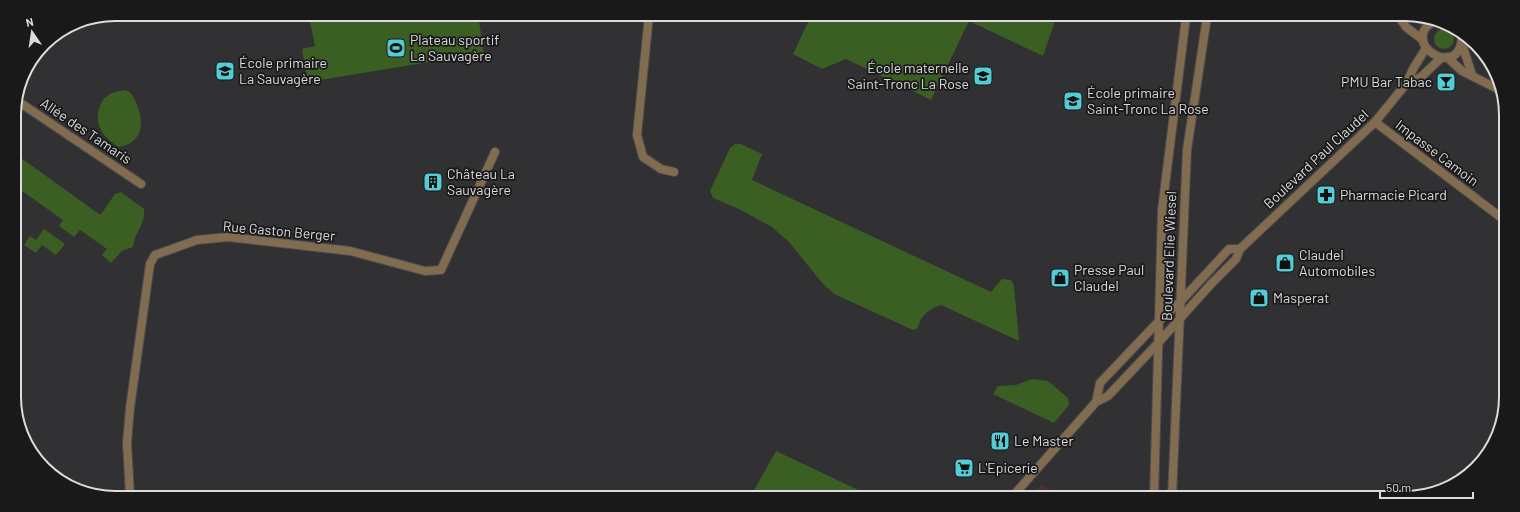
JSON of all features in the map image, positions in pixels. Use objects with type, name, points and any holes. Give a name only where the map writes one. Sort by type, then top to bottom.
[{"type":"street","points":[[648,21],[638,135],[643,157],[661,169],[674,172]]},
{"type":"street","name":"Boulevard Elie Wiesel","points":[[1154,491],[1162,210],[1186,21]]},
{"type":"street","name":"Boulevard Elie Wiesel","points":[[1172,491],[1187,150],[1206,21]]},
{"type":"street","points":[[1402,21],[1423,40],[1426,48],[1435,56],[1444,58],[1462,71],[1494,87]]},
{"type":"street","points":[[1423,40],[1426,28],[1430,24]]},
{"type":"street","points":[[1463,41],[1472,75]]},
{"type":"street","name":"Boulevard Paul Claudel","points":[[1406,84],[1421,77],[1444,58],[1458,50],[1463,41]]},
{"type":"street","name":"Boulevard Paul Claudel","points":[[1017,491],[1096,402],[1108,396],[1159,342],[1179,318],[1236,260],[1240,249],[1375,122],[1406,84],[1426,48]]},
{"type":"street","name":"Allée des Tamaris","points":[[22,104],[141,184]]},
{"type":"street","name":"Impasse Camoin","points":[[1375,122],[1499,215]]},
{"type":"street","name":"Rue Gaston Berger","points":[[130,491],[127,443],[130,408],[150,264],[155,254],[197,240],[228,236],[334,249],[425,271],[440,270],[495,152]]},
{"type":"street","name":"Boulevard Paul Claudel","points":[[1096,402],[1100,383],[1159,321],[1180,302],[1229,249],[1240,249]]},
{"type":"shaded area","points":[[1041,485],[1054,491],[1036,491]]},
{"type":"green space","name":"Plateau sportif La Sauvagère","points":[[310,21],[479,21],[484,53],[308,82],[302,49],[315,46]]},
{"type":"green space","points":[[809,21],[969,21],[931,100],[846,59],[822,69],[793,54]]},
{"type":"green space","points":[[969,21],[1055,21],[1043,56]]},
{"type":"green space","points":[[1443,29],[1453,35],[1453,43],[1448,48],[1440,48],[1435,43],[1435,35],[1440,30]]},
{"type":"green space","points":[[125,90],[130,92],[135,100],[141,116],[141,125],[135,139],[129,144],[119,147],[105,136],[99,126],[98,115],[100,105],[106,97],[113,93]]},
{"type":"green space","points":[[735,144],[741,144],[762,154],[752,180],[991,292],[1002,279],[1011,280],[1014,286],[1019,341],[941,305],[932,309],[926,314],[921,320],[917,329],[913,330],[834,294],[823,284],[789,242],[772,227],[739,209],[713,198],[710,191],[730,148]]},
{"type":"green space","points":[[21,158],[99,214],[101,214],[115,194],[121,192],[144,209],[142,224],[135,237],[133,247],[122,251],[111,263],[102,255],[107,249],[80,230],[74,237],[59,226],[63,220],[21,190]]},
{"type":"green space","points":[[44,229],[65,244],[56,255],[42,245],[36,253],[24,245],[30,236],[36,240]]},
{"type":"green space","points":[[1032,379],[1048,381],[1068,398],[1069,405],[1054,423],[993,394],[998,386],[1016,385]]},
{"type":"green space","points":[[776,451],[860,491],[754,491]]},
{"type":"place","name":"Plateau sportif La Sauvagère","points":[[396,48]]},
{"type":"place","name":"École primaire La Sauvagère","points":[[225,71]]},
{"type":"place","name":"École maternelle Saint-Tronc La Rose","points":[[983,76]]},
{"type":"place","name":"PMU Bar Tabac","points":[[1446,82]]},
{"type":"place","name":"École primaire Saint-Tronc La Rose","points":[[1073,101]]},
{"type":"place","name":"Château La Sauvagère","points":[[433,182]]},
{"type":"place","name":"Pharmacie Picard","points":[[1326,195]]},
{"type":"place","name":"Claudel Automobiles","points":[[1285,263]]},
{"type":"place","name":"Presse Paul Claudel","points":[[1060,278]]},
{"type":"place","name":"Masperat","points":[[1259,298]]},
{"type":"place","name":"Le Master","points":[[1000,441]]},
{"type":"place","name":"L'Epicerie","points":[[964,468]]}]
